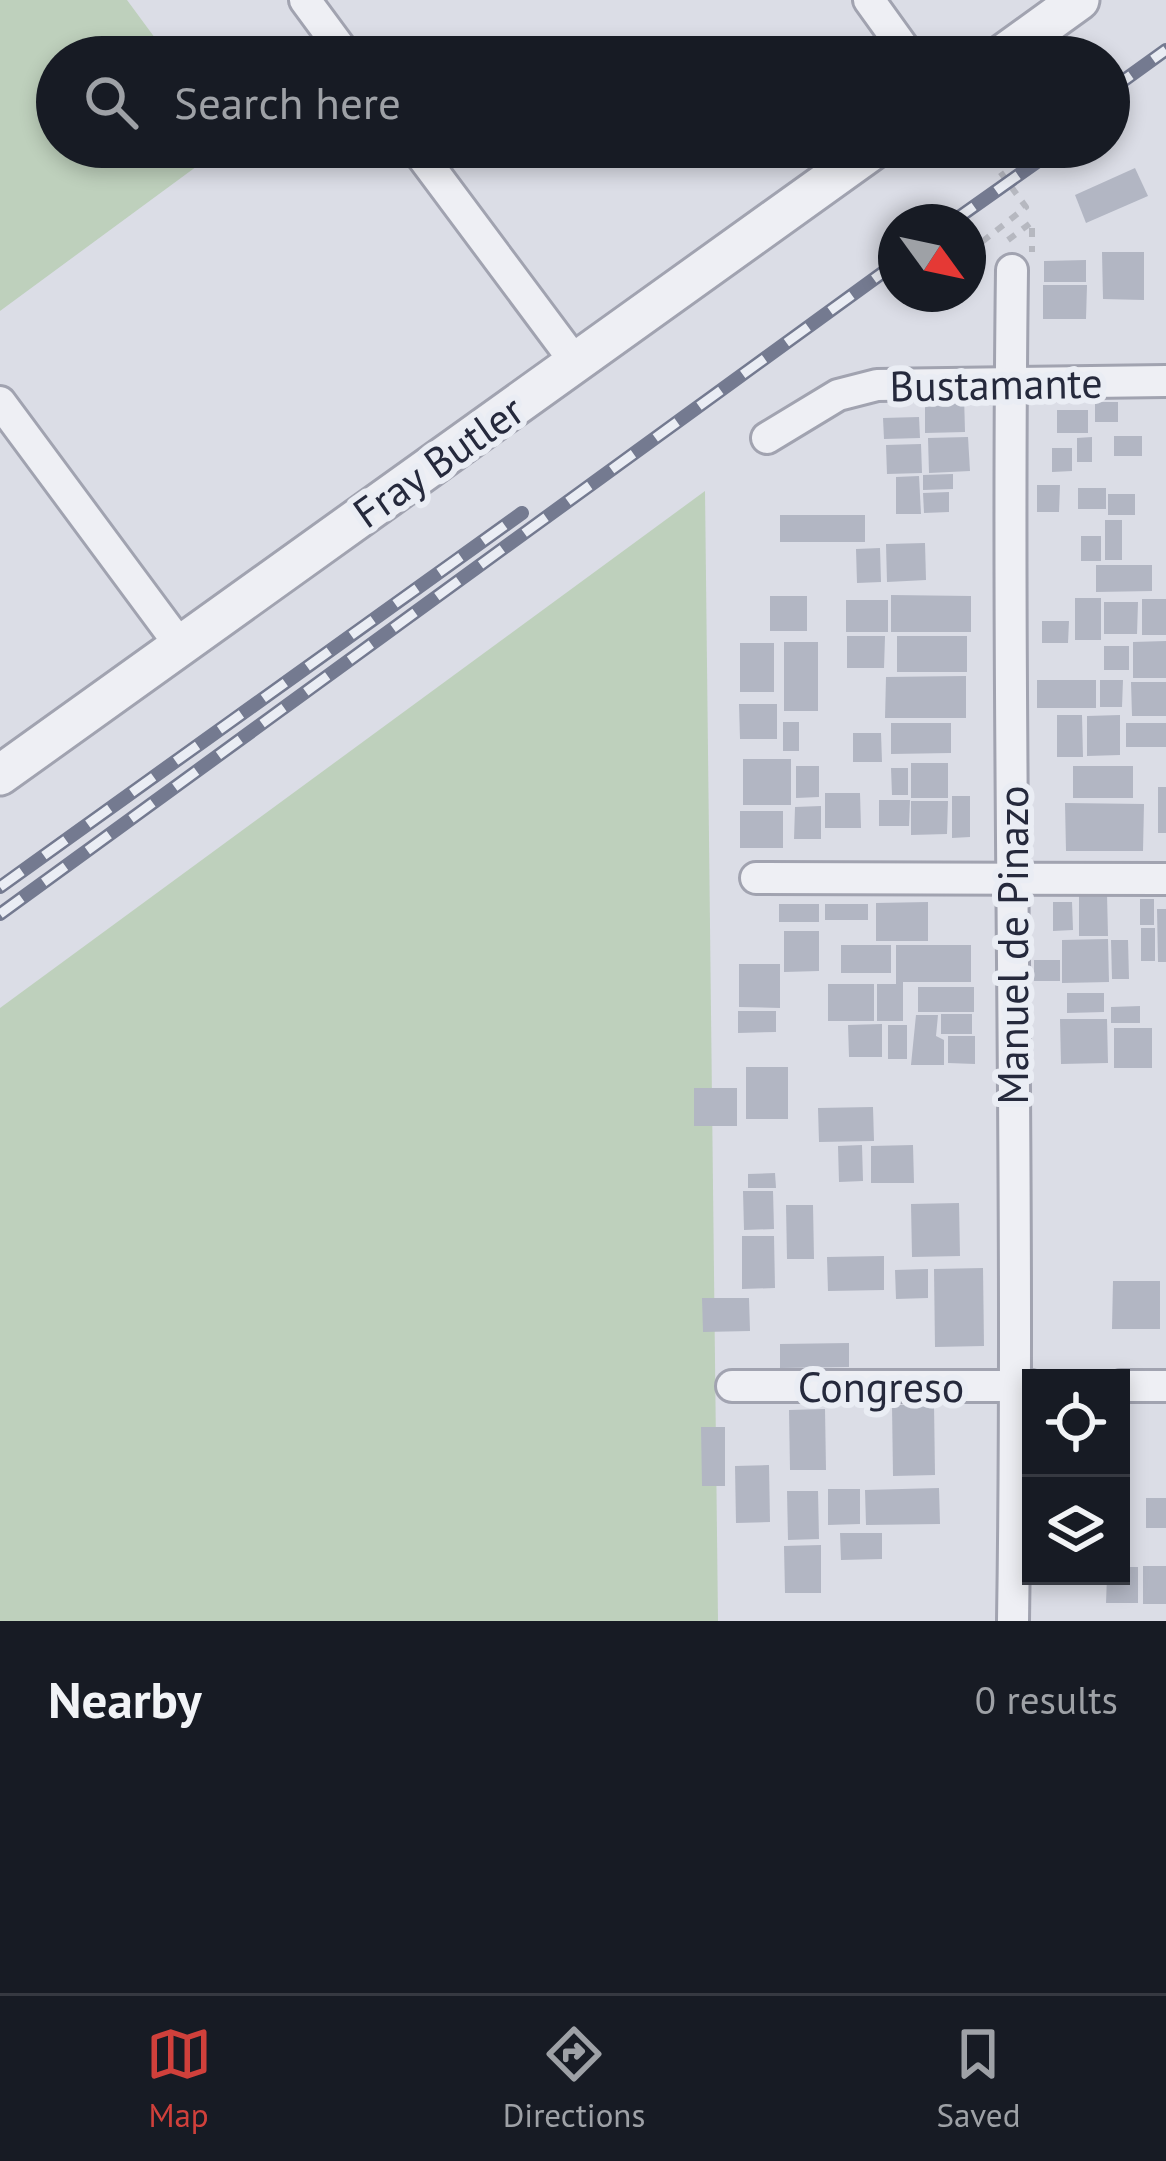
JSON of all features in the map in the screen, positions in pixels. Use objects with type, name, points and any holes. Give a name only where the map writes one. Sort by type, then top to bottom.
[{"type":"street","points":[[869,0],[895,36]]},
{"type":"street","points":[[1029,36],[1079,0]]},
{"type":"street","points":[[315,4],[334,36]]},
{"type":"street","points":[[431,168],[576,363]]},
{"type":"street","name":"Fray Butler","points":[[0,775],[847,168]]},
{"type":"street","name":"Manuel de Pinazo","points":[[1012,269],[1011,879],[1024,1369]]},
{"type":"street","name":"Bustamante","points":[[767,438],[838,395],[877,385],[1166,381]]},
{"type":"street","points":[[0,402],[180,645]]},
{"type":"street","points":[[757,878],[1166,879]]},
{"type":"street","name":"Congreso","points":[[732,1386],[1022,1386]]},
{"type":"street","points":[[1130,1386],[1166,1386]]},
{"type":"street","name":"Manuel de Pinazo","points":[[1013,1621],[1022,1429]]},
{"type":"path","points":[[986,239],[1026,207],[997,168]]},
{"type":"green space","points":[[0,0],[127,0],[154,36],[36,36],[36,168],[194,168],[0,311]]},
{"type":"green space","points":[[705,491],[718,1621],[0,1621],[0,1008]]},
{"type":"building","points":[[1135,168],[1148,196],[1086,223],[1075,195]]},
{"type":"building","points":[[1102,252],[1144,252],[1144,300],[1103,299]]},
{"type":"building","points":[[1086,260],[1086,282],[1044,282],[1044,261]]},
{"type":"building","points":[[1043,285],[1087,285],[1086,319],[1043,319]]},
{"type":"building","points":[[964,395],[965,432],[925,433],[925,396]]},
{"type":"building","points":[[1095,402],[1118,402],[1118,422],[1095,422]]},
{"type":"building","points":[[1057,410],[1088,410],[1088,433],[1057,433]]},
{"type":"building","points":[[919,417],[920,438],[884,439],[883,418]]},
{"type":"building","points":[[1114,436],[1142,436],[1142,456],[1114,456]]},
{"type":"building","points":[[968,437],[970,471],[929,473],[928,438]]},
{"type":"building","points":[[1092,437],[1092,462],[1077,462],[1077,438]]},
{"type":"building","points":[[921,444],[922,473],[887,474],[886,445]]},
{"type":"building","points":[[1052,448],[1072,448],[1072,471],[1052,472]]},
{"type":"building","points":[[953,474],[953,489],[923,490],[923,475]]},
{"type":"building","points":[[919,476],[921,514],[896,514],[896,477]]},
{"type":"building","points":[[1037,485],[1060,485],[1059,512],[1037,512]]},
{"type":"building","points":[[1078,488],[1106,488],[1106,509],[1078,509]]},
{"type":"building","points":[[949,492],[949,512],[924,513],[923,493]]},
{"type":"building","points":[[1108,494],[1135,494],[1135,515],[1108,515]]},
{"type":"building","points":[[780,515],[865,515],[865,542],[780,542]]},
{"type":"building","points":[[1105,520],[1122,520],[1122,560],[1105,560]]},
{"type":"building","points":[[1081,536],[1101,536],[1101,561],[1081,561]]},
{"type":"building","points":[[925,543],[926,580],[887,582],[886,544]]},
{"type":"building","points":[[880,548],[881,582],[857,583],[856,549]]},
{"type":"building","points":[[1096,565],[1152,565],[1152,591],[1096,592]]},
{"type":"building","points":[[891,595],[971,596],[971,632],[891,632]]},
{"type":"building","points":[[770,596],[807,596],[807,631],[770,631]]},
{"type":"building","points":[[1075,598],[1101,598],[1101,640],[1075,640]]},
{"type":"building","points":[[1142,599],[1166,599],[1166,635],[1142,635]]},
{"type":"building","points":[[846,600],[888,600],[888,632],[846,632]]},
{"type":"building","points":[[1104,602],[1138,602],[1137,634],[1104,634]]},
{"type":"building","points":[[1042,621],[1069,621],[1068,643],[1042,643]]},
{"type":"building","points":[[847,636],[885,636],[884,668],[847,668]]},
{"type":"building","points":[[897,636],[967,636],[967,672],[897,672]]},
{"type":"building","points":[[1166,641],[1166,678],[1133,678],[1133,642]]},
{"type":"building","points":[[784,642],[818,642],[818,711],[784,711]]},
{"type":"building","points":[[740,643],[774,643],[774,692],[740,692]]},
{"type":"building","points":[[1104,646],[1129,646],[1129,670],[1104,670]]},
{"type":"building","points":[[966,676],[966,718],[885,718],[886,677]]},
{"type":"building","points":[[1037,680],[1096,680],[1096,708],[1037,708]]},
{"type":"building","points":[[1100,680],[1123,680],[1122,707],[1100,707]]},
{"type":"building","points":[[1131,682],[1166,682],[1166,716],[1132,716]]},
{"type":"building","points":[[739,704],[777,704],[777,739],[740,739]]},
{"type":"building","points":[[1057,715],[1082,715],[1083,757],[1057,757]]},
{"type":"building","points":[[1120,715],[1120,755],[1087,756],[1087,716]]},
{"type":"building","points":[[783,722],[799,722],[799,751],[783,751]]},
{"type":"building","points":[[891,723],[951,723],[951,753],[891,754]]},
{"type":"building","points":[[1126,723],[1166,723],[1166,747],[1126,747]]},
{"type":"building","points":[[853,733],[881,733],[882,762],[853,762]]},
{"type":"building","points":[[743,759],[791,759],[791,805],[743,805]]},
{"type":"building","points":[[911,763],[948,763],[948,798],[911,798]]},
{"type":"building","points":[[796,766],[819,766],[819,797],[796,798]]},
{"type":"building","points":[[1073,766],[1133,766],[1133,798],[1073,798]]},
{"type":"building","points":[[891,768],[908,768],[908,795],[892,795]]},
{"type":"building","points":[[1158,787],[1166,787],[1166,833],[1158,833]]},
{"type":"building","points":[[825,793],[860,793],[861,828],[825,828]]},
{"type":"building","points":[[952,796],[970,796],[970,837],[952,838]]},
{"type":"building","points":[[879,800],[910,800],[909,826],[879,826]]},
{"type":"building","points":[[911,801],[948,801],[947,834],[911,835]]},
{"type":"building","points":[[1065,803],[1144,804],[1143,851],[1066,851]]},
{"type":"building","points":[[821,806],[821,839],[794,839],[795,807]]},
{"type":"building","points":[[740,811],[783,811],[783,848],[740,848]]},
{"type":"building","points":[[1107,894],[1108,936],[1079,936],[1079,895]]},
{"type":"building","points":[[1140,899],[1154,899],[1154,925],[1140,925]]},
{"type":"building","points":[[928,902],[928,941],[876,941],[876,903]]},
{"type":"building","points":[[1053,902],[1072,902],[1073,930],[1053,931]]},
{"type":"building","points":[[779,904],[819,904],[819,922],[779,922]]},
{"type":"building","points":[[825,904],[868,904],[868,920],[825,920]]},
{"type":"building","points":[[1157,909],[1166,909],[1166,962],[1158,962]]},
{"type":"building","points":[[1141,928],[1155,928],[1155,961],[1141,961]]},
{"type":"building","points":[[784,931],[819,931],[819,971],[784,972]]},
{"type":"building","points":[[1108,939],[1109,982],[1062,983],[1062,940]]},
{"type":"building","points":[[1111,940],[1128,940],[1129,979],[1112,979]]},
{"type":"building","points":[[841,945],[891,945],[891,973],[841,973]]},
{"type":"building","points":[[896,945],[971,945],[971,982],[903,982],[903,1021],[877,1021],[877,984],[896,984]]},
{"type":"building","points":[[1034,960],[1060,960],[1060,981],[1034,981]]},
{"type":"building","points":[[739,964],[780,964],[780,1008],[739,1007]]},
{"type":"building","points":[[828,984],[874,984],[874,1021],[828,1021]]},
{"type":"building","points":[[918,987],[974,987],[974,1012],[918,1012]]},
{"type":"building","points":[[1067,993],[1104,993],[1104,1012],[1067,1013]]},
{"type":"building","points":[[1140,1006],[1140,1023],[1111,1023],[1111,1007]]},
{"type":"building","points":[[738,1011],[776,1011],[776,1032],[738,1033]]},
{"type":"building","points":[[941,1014],[972,1014],[972,1034],[941,1034]]},
{"type":"building","points":[[916,1015],[938,1015],[936,1036],[944,1040],[944,1065],[911,1065]]},
{"type":"building","points":[[1060,1019],[1107,1019],[1108,1063],[1061,1064]]},
{"type":"building","points":[[882,1024],[882,1057],[849,1057],[848,1025]]},
{"type":"building","points":[[888,1025],[907,1025],[907,1059],[888,1059]]},
{"type":"building","points":[[1114,1028],[1152,1028],[1152,1068],[1114,1068]]},
{"type":"building","points":[[948,1036],[975,1036],[975,1064],[948,1063]]},
{"type":"building","points":[[746,1067],[788,1067],[788,1119],[746,1119]]},
{"type":"building","points":[[694,1088],[737,1088],[737,1126],[694,1126]]},
{"type":"building","points":[[873,1107],[874,1141],[819,1142],[818,1108]]},
{"type":"building","points":[[862,1145],[863,1181],[839,1182],[838,1146]]},
{"type":"building","points":[[913,1145],[914,1183],[871,1183],[871,1146]]},
{"type":"building","points":[[775,1173],[776,1188],[748,1188],[748,1174]]},
{"type":"building","points":[[743,1191],[773,1191],[774,1229],[744,1230]]},
{"type":"building","points":[[959,1203],[960,1256],[912,1257],[911,1204]]},
{"type":"building","points":[[786,1205],[813,1205],[814,1259],[787,1259]]},
{"type":"building","points":[[742,1236],[774,1236],[775,1288],[742,1289]]},
{"type":"building","points":[[884,1256],[884,1290],[828,1291],[827,1257]]},
{"type":"building","points":[[983,1268],[984,1346],[935,1347],[934,1269]]},
{"type":"building","points":[[928,1269],[928,1298],[896,1299],[895,1270]]},
{"type":"building","points":[[1113,1281],[1160,1281],[1160,1329],[1112,1329]]},
{"type":"building","points":[[702,1298],[749,1298],[750,1331],[703,1332]]},
{"type":"building","points":[[849,1343],[849,1367],[780,1368],[780,1344]]},
{"type":"building","points":[[934,1404],[935,1475],[893,1476],[892,1405]]},
{"type":"building","points":[[825,1409],[826,1470],[790,1470],[789,1410]]},
{"type":"building","points":[[701,1427],[725,1427],[725,1486],[702,1486]]},
{"type":"building","points":[[769,1465],[770,1522],[736,1523],[735,1466]]},
{"type":"building","points":[[939,1488],[940,1524],[866,1525],[865,1490]]},
{"type":"building","points":[[828,1489],[860,1489],[860,1524],[828,1525]]},
{"type":"building","points":[[787,1491],[818,1491],[819,1539],[788,1540]]},
{"type":"building","points":[[1146,1498],[1166,1498],[1166,1528],[1146,1528]]},
{"type":"building","points":[[840,1533],[882,1533],[882,1559],[841,1560]]},
{"type":"building","points":[[821,1545],[821,1593],[785,1593],[784,1546]]},
{"type":"building","points":[[1143,1566],[1166,1566],[1166,1604],[1143,1604]]},
{"type":"building","points":[[1130,1567],[1138,1567],[1138,1603],[1106,1603],[1107,1585],[1130,1585]]},
{"type":"railway","points":[[1130,76],[1166,50]]},
{"type":"railway","points":[[977,204],[1028,168]]},
{"type":"railway","points":[[0,914],[878,276]]},
{"type":"railway","points":[[0,887],[522,513]]}]
